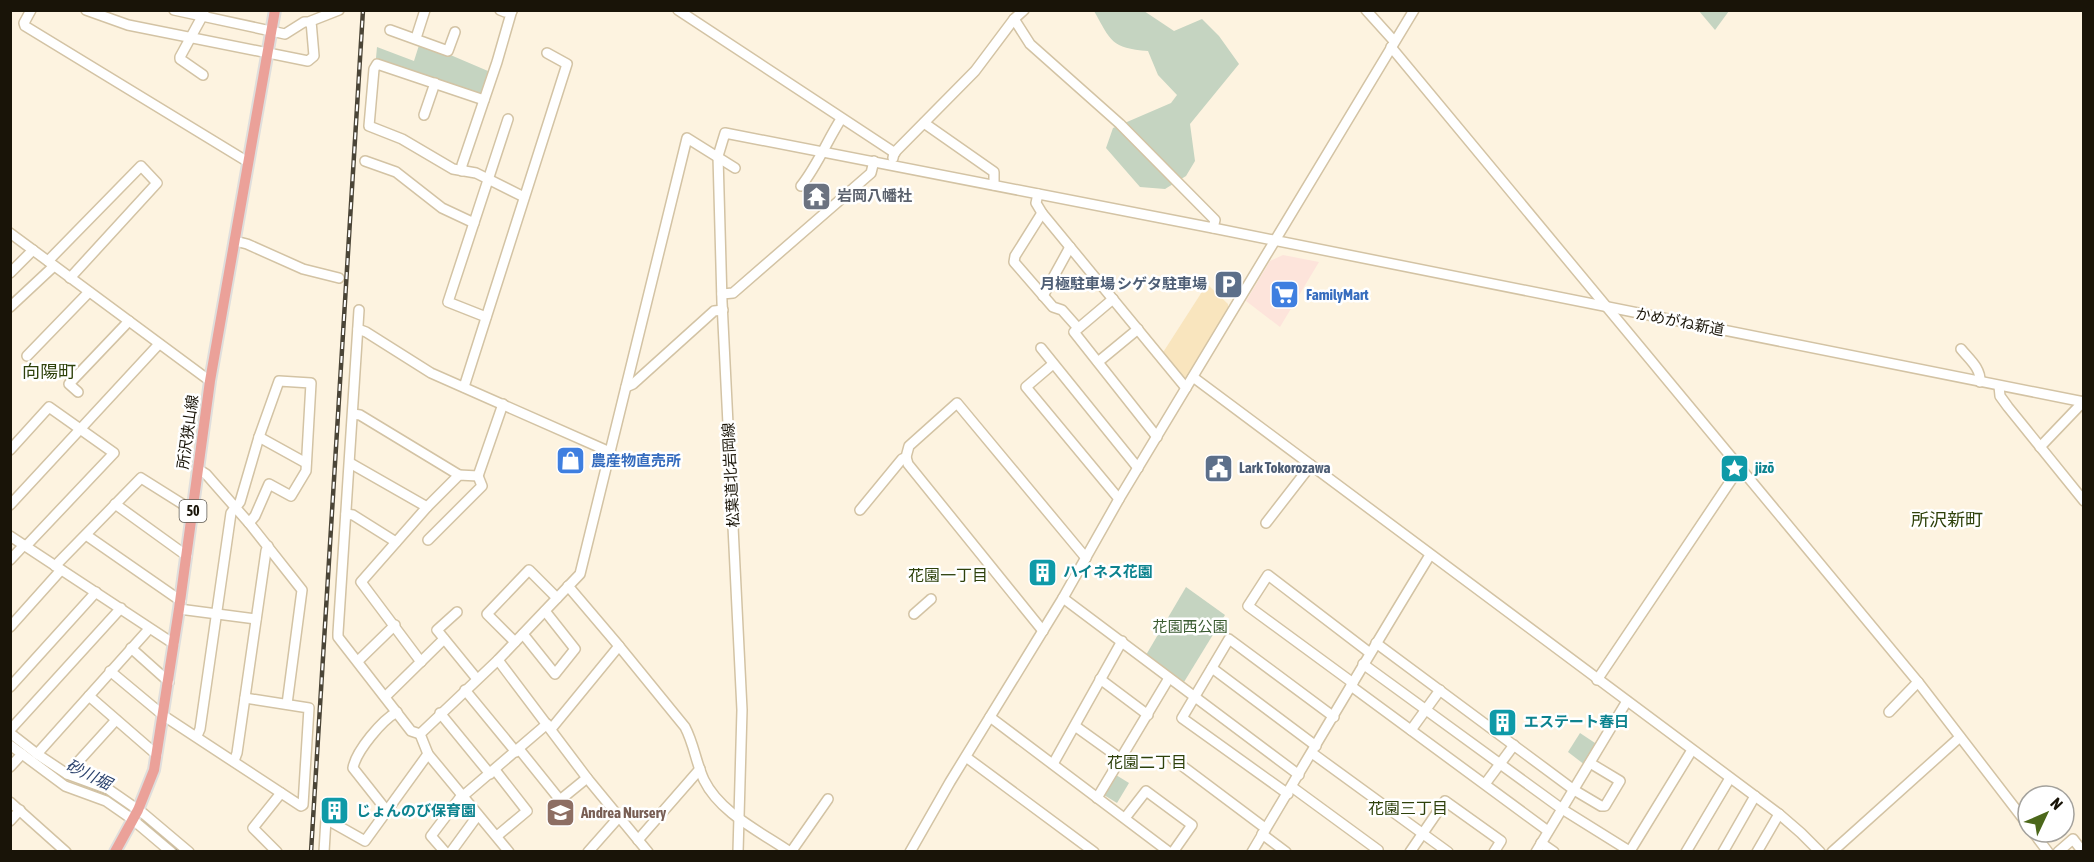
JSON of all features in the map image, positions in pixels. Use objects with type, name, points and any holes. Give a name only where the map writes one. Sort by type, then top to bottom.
[{"type":"main road","name":"所沢狭山線","points":[[115,852],[151,782],[157,755],[210,381],[274,10]]},
{"type":"street","points":[[32,10],[24,22],[25,26],[248,162]]},
{"type":"street","points":[[86,10],[124,24],[308,61],[314,54],[310,22]]},
{"type":"street","points":[[174,10],[204,13],[285,33],[304,22],[310,22],[339,10]]},
{"type":"street","points":[[416,38],[425,10]]},
{"type":"street","points":[[462,171],[512,11],[500,10]]},
{"type":"street","points":[[678,10],[895,153]]},
{"type":"street","points":[[891,165],[895,153],[975,71],[1014,19],[1024,10]]},
{"type":"street","points":[[1366,10],[1608,308],[1918,682],[2016,809]]},
{"type":"street","points":[[910,852],[1063,598],[1119,499],[1414,10]]},
{"type":"street","points":[[203,75],[180,59],[204,13]]},
{"type":"street","points":[[1014,19],[1030,44],[1120,124],[1215,220],[1213,228]]},
{"type":"street","points":[[390,30],[448,51],[454,32]]},
{"type":"street","points":[[464,387],[567,64],[547,53]]},
{"type":"street","points":[[484,100],[376,65],[369,126],[400,138],[450,168],[476,173],[524,197]]},
{"type":"street","points":[[424,115],[435,83]]},
{"type":"street","points":[[486,317],[448,302],[508,119]]},
{"type":"street","points":[[801,186],[841,119]]},
{"type":"street","points":[[924,123],[994,172],[994,185]]},
{"type":"street","name":"かめがね新道","points":[[725,133],[2083,402]]},
{"type":"street","name":"松葉道北岩岡線","points":[[725,133],[718,156],[722,294],[742,710],[738,852]]},
{"type":"street","points":[[420,734],[498,660],[580,573],[687,138],[735,168]]},
{"type":"street","points":[[365,161],[396,171],[442,208],[474,223]]},
{"type":"street","points":[[722,294],[733,294],[871,173],[874,161]]},
{"type":"street","points":[[10,307],[141,166],[158,183],[70,278]]},
{"type":"street","points":[[1038,194],[1036,203],[1042,213],[1186,388]]},
{"type":"street","points":[[1042,213],[1014,262],[1053,307],[1062,310],[1078,328]]},
{"type":"street","points":[[10,233],[210,381]]},
{"type":"street","points":[[235,241],[303,269],[339,278]]},
{"type":"street","points":[[1043,296],[1070,247]]},
{"type":"street","points":[[10,273],[33,250]]},
{"type":"street","points":[[27,356],[89,292]]},
{"type":"street","points":[[1113,298],[1074,332],[1157,437]]},
{"type":"street","points":[[359,310],[338,637],[411,731],[420,734],[428,754],[509,852]]},
{"type":"street","points":[[626,387],[633,384],[714,311],[723,310]]},
{"type":"street","points":[[78,392],[69,384],[129,321]]},
{"type":"street","points":[[358,329],[431,373],[610,452]]},
{"type":"street","points":[[1098,362],[1138,330]]},
{"type":"street","points":[[10,505],[159,344]]},
{"type":"street","points":[[1041,348],[1138,468]]},
{"type":"street","points":[[1961,349],[1977,368],[1980,382]]},
{"type":"street","points":[[1053,364],[1026,387],[1119,499]]},
{"type":"street","points":[[1193,376],[1779,814],[1820,852]]},
{"type":"street","points":[[197,736],[200,729],[231,513],[240,502],[259,437],[279,381],[311,383],[306,471],[291,496],[269,484],[255,516],[249,523]]},
{"type":"street","points":[[1999,386],[2000,396],[2008,407],[2084,501]]},
{"type":"street","points":[[2040,447],[2083,402]]},
{"type":"street","points":[[1043,631],[908,464],[906,457],[909,446],[957,403],[1086,558]]},
{"type":"street","points":[[428,540],[482,486],[478,476],[503,404]]},
{"type":"street","points":[[10,450],[49,407],[114,453],[10,560]]},
{"type":"street","points":[[353,414],[360,415],[459,475],[478,476]]},
{"type":"street","points":[[259,437],[306,463]]},
{"type":"street","points":[[860,510],[906,457]]},
{"type":"street","points":[[350,463],[427,507]]},
{"type":"street","points":[[1266,523],[1311,465]]},
{"type":"street","points":[[1597,680],[1740,467]]},
{"type":"street","points":[[198,469],[206,474],[249,523],[302,590],[287,704]]},
{"type":"street","points":[[421,662],[361,582],[427,507],[459,475]]},
{"type":"street","points":[[10,627],[86,535],[143,477],[184,505],[193,507]]},
{"type":"street","points":[[115,504],[187,556]]},
{"type":"street","points":[[346,514],[353,515],[396,542]]},
{"type":"street","points":[[86,535],[180,605],[217,614],[256,619]]},
{"type":"street","points":[[10,536],[174,644]]},
{"type":"street","points":[[234,760],[237,753],[268,546]]},
{"type":"street","points":[[1252,852],[1334,717],[1370,652],[1431,555]]},
{"type":"street","points":[[515,642],[487,614],[530,570],[557,598]]},
{"type":"street","points":[[1370,652],[1268,575],[1248,606],[1548,831]]},
{"type":"street","points":[[568,586],[685,727],[691,738],[704,780],[717,799],[740,818],[790,852],[828,800]]},
{"type":"street","points":[[10,687],[96,592]]},
{"type":"street","points":[[1063,598],[1299,775]]},
{"type":"street","points":[[914,614],[931,599]]},
{"type":"street","points":[[121,608],[10,731],[37,754],[68,774],[108,789],[171,852]]},
{"type":"street","points":[[523,634],[555,674],[575,649],[545,611]]},
{"type":"street","points":[[457,612],[437,630],[477,679]]},
{"type":"street","points":[[358,661],[394,625]]},
{"type":"street","points":[[37,754],[149,629]]},
{"type":"street","points":[[385,697],[444,639]]},
{"type":"street","points":[[1334,717],[1230,639],[1182,718],[1378,850],[1377,852]]},
{"type":"street","points":[[1053,764],[1122,641]]},
{"type":"street","points":[[1376,643],[1574,790],[1601,806],[1605,806],[1620,781],[1590,763]]},
{"type":"street","points":[[445,852],[430,836],[463,796],[549,727],[619,646]]},
{"type":"street","points":[[131,648],[169,682]]},
{"type":"street","points":[[498,660],[587,778],[648,852]]},
{"type":"street","points":[[1363,664],[1562,809],[1631,851],[1692,750]]},
{"type":"street","points":[[1212,668],[1448,852]]},
{"type":"street","points":[[110,671],[164,716],[301,806],[305,802],[309,708],[245,698]]},
{"type":"street","points":[[1098,798],[1169,678]]},
{"type":"street","points":[[1100,680],[1148,715]]},
{"type":"street","points":[[1889,712],[1918,682]]},
{"type":"street","points":[[465,690],[560,800],[587,778]]},
{"type":"street","points":[[1411,730],[1440,690]]},
{"type":"street","points":[[88,696],[157,755]]},
{"type":"street","points":[[1554,852],[1538,847],[1627,702]]},
{"type":"street","points":[[387,811],[353,768],[354,760],[383,722],[397,712]]},
{"type":"street","points":[[440,713],[527,811],[496,836]]},
{"type":"street","points":[[990,717],[1098,798],[1125,818],[1171,852],[1192,825],[1146,791],[1125,818]]},
{"type":"street","points":[[68,774],[116,720]]},
{"type":"street","points":[[1075,726],[1121,759]]},
{"type":"street","points":[[1832,852],[1960,736]]},
{"type":"street","points":[[1485,784],[1514,744]]},
{"type":"street","points":[[10,745],[65,786],[135,814],[189,852]]},
{"type":"street","points":[[10,767],[22,754]]},
{"type":"street","points":[[324,852],[326,819],[364,846],[428,754]]},
{"type":"street","points":[[966,757],[1094,852]]},
{"type":"street","points":[[1173,759],[1264,831],[1286,852]]},
{"type":"street","points":[[638,840],[700,769]]},
{"type":"street","points":[[1686,852],[1730,778]]},
{"type":"street","points":[[277,852],[253,828],[281,793]]},
{"type":"street","points":[[1723,852],[1755,796]]},
{"type":"street","points":[[1410,852],[1445,801],[1501,841],[1494,852]]},
{"type":"street","points":[[10,802],[62,850]]},
{"type":"street","points":[[10,821],[20,810]]},
{"type":"street","points":[[1757,852],[1779,814]]},
{"type":"street","points":[[451,852],[478,815]]},
{"type":"street","points":[[588,852],[619,817]]},
{"type":"street","points":[[2058,852],[2073,839],[2083,852]]},
{"type":"shaded area","points":[[1283,255],[1319,262],[1280,327],[1246,301],[1270,261]]},
{"type":"shaded area","points":[[1207,284],[1228,304],[1228,310],[1186,380],[1183,380],[1162,354]]},
{"type":"green space","points":[[1094,11],[1144,11],[1174,31],[1202,19],[1219,36],[1239,64],[1190,124],[1195,161],[1186,176],[1165,189],[1140,187],[1106,148],[1113,128],[1171,103],[1177,95],[1158,75],[1148,51],[1119,45],[1109,36]]},
{"type":"green space","points":[[1699,11],[1729,11],[1715,30]]},
{"type":"green space","points":[[420,42],[488,71],[480,96],[376,58],[377,47],[414,61]]},
{"type":"green space","name":"花園西公園","points":[[1186,587],[1225,615],[1184,682],[1146,655]]},
{"type":"green space","points":[[1580,733],[1598,745],[1585,765],[1568,752]]},
{"type":"green space","points":[[1116,775],[1129,783],[1117,803],[1104,795]]},
{"type":"waterway","name":"砂川堀","points":[[78,783],[106,794],[128,808]]},
{"type":"waterway","name":"砂川堀","points":[[144,821],[180,852]]},
{"type":"railway","points":[[311,852],[363,10]]},
{"type":"place","name":"岩岡八幡社","points":[[816,196]]},
{"type":"place","name":"月極駐車場 シゲタ駐車場","points":[[1228,284]]},
{"type":"place","name":"FamilyMart","points":[[1285,295]]},
{"type":"place","name":"農産物直売所","points":[[570,461]]},
{"type":"place","name":"Lark Tokorozawa","points":[[1218,468]]},
{"type":"place","name":"jizō","points":[[1734,468]]},
{"type":"place","name":"ハイネス花園","points":[[1042,572]]},
{"type":"place","name":"エステート春日","points":[[1503,722]]},
{"type":"place","name":"じょんのび保育園","points":[[335,811]]},
{"type":"place","name":"Andrea Nursery","points":[[560,813]]},
{"type":"district","name":"向陽町","points":[[49,372]]},
{"type":"district","name":"所沢新町","points":[[1947,520]]},
{"type":"district","name":"花園一丁目","points":[[948,575]]},
{"type":"district","name":"花園二丁目","points":[[1147,762]]},
{"type":"district","name":"花園三丁目","points":[[1408,808]]}]
